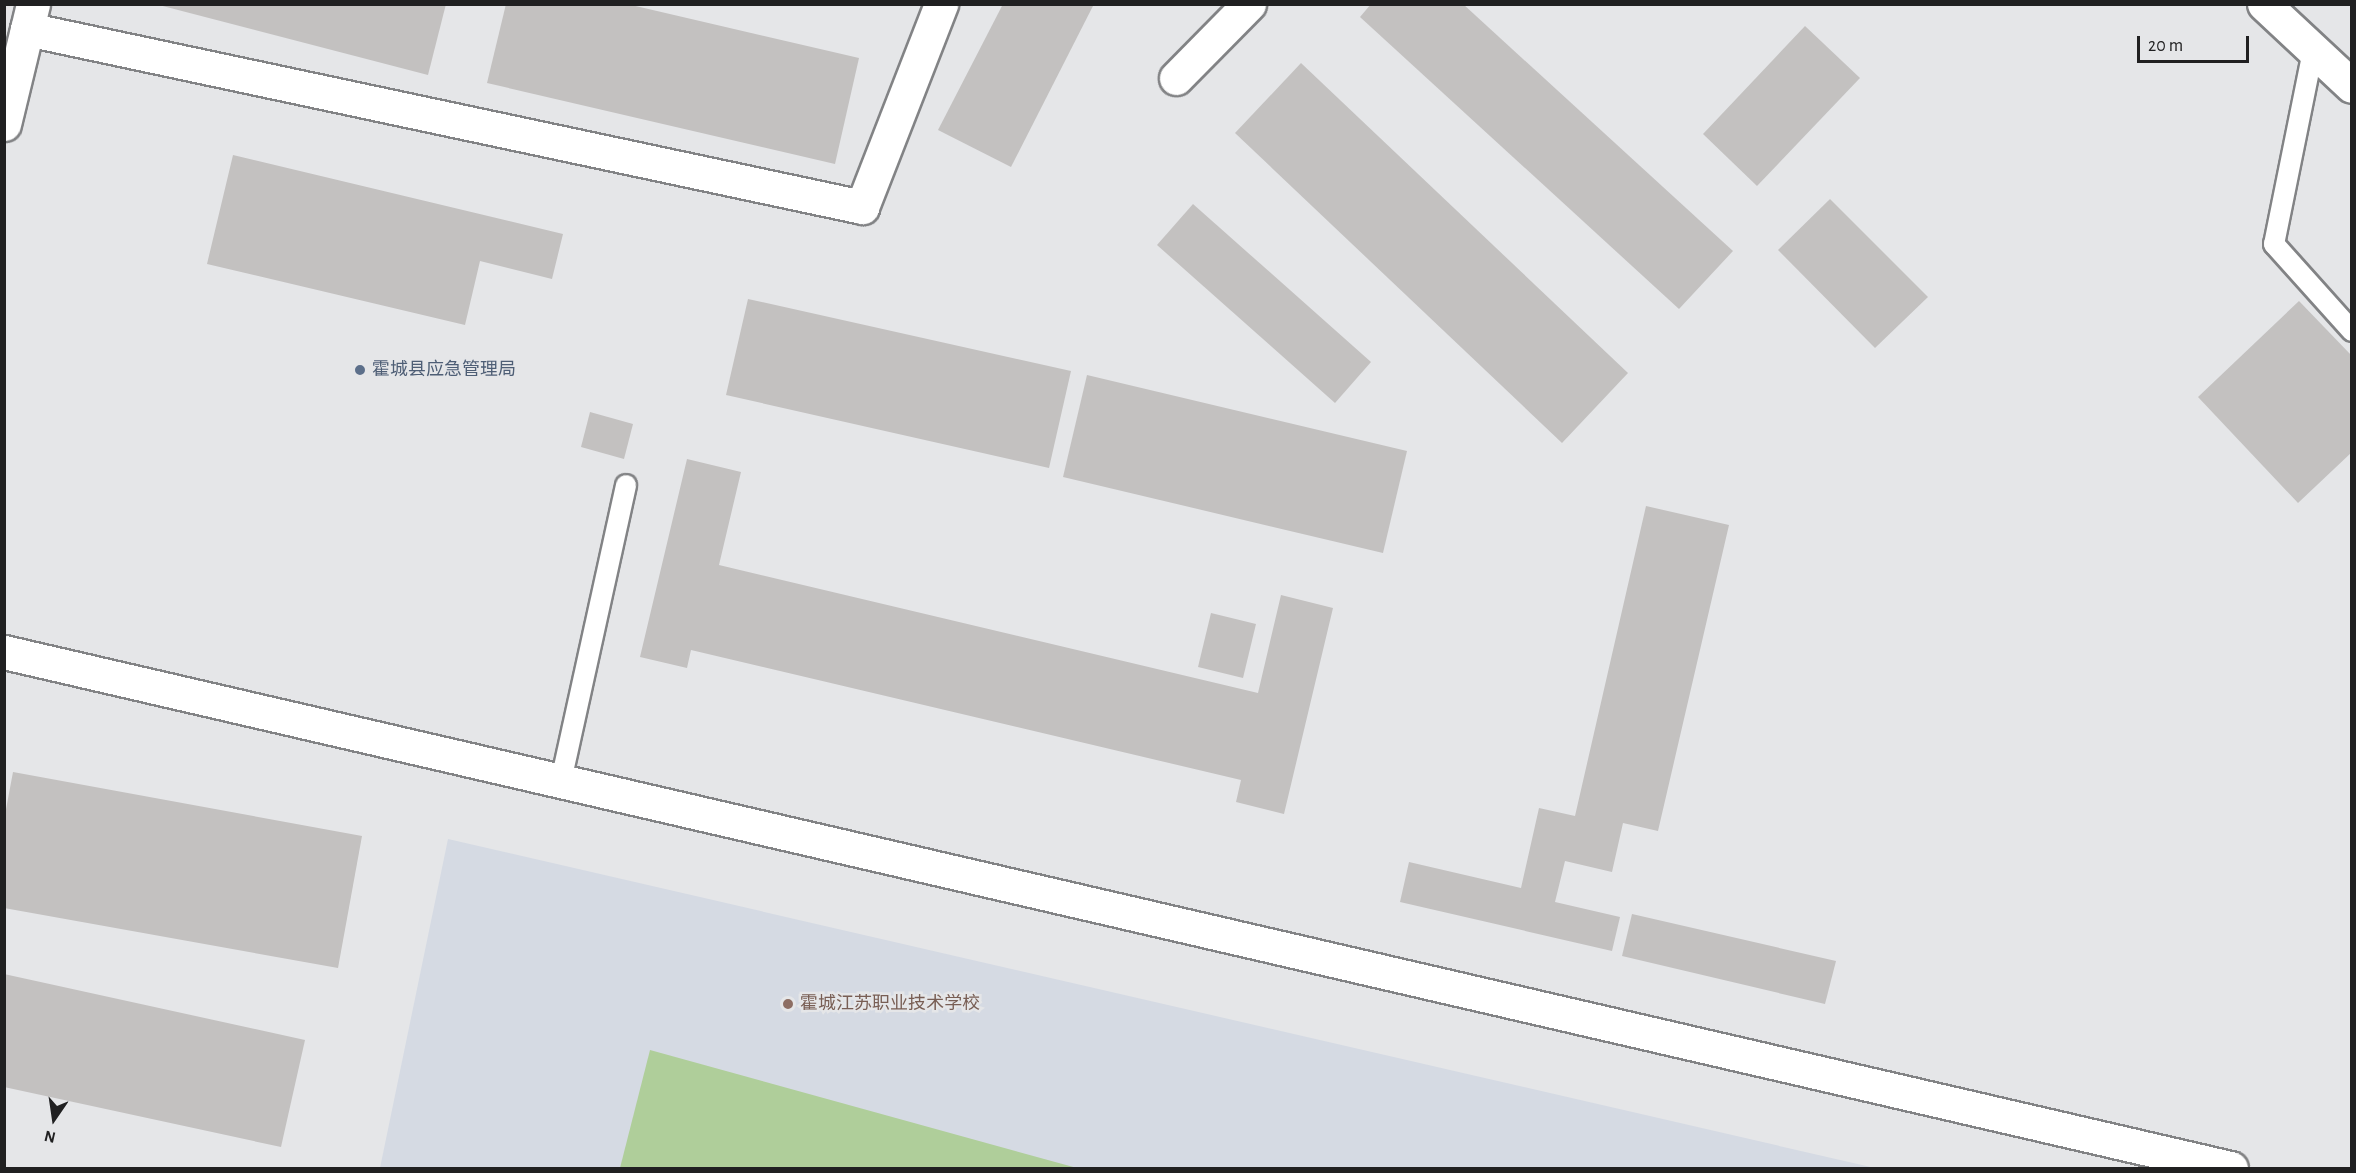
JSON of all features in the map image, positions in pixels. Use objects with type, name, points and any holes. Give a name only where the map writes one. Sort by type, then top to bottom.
[{"type":"main road","points":[[4,124],[30,17],[862,207],[941,4]]},
{"type":"main road","points":[[1176,78],[1249,4]]},
{"type":"main road","points":[[2264,4],[2352,86]]},
{"type":"main road","points":[[4,652],[2231,1168]]},
{"type":"lane","points":[[2313,51],[2274,244],[2352,331]]},
{"type":"lane","points":[[561,781],[626,485]]},
{"type":"shaded area","name":"霍城江苏职业技术学校","points":[[448,839],[1875,1168],[380,1168]]},
{"type":"green space","points":[[650,1050],[1077,1168],[620,1168]]},
{"type":"building","points":[[155,4],[446,4],[428,75]]},
{"type":"building","points":[[506,4],[627,4],[859,58],[835,164],[487,83]]},
{"type":"building","points":[[1003,4],[1094,4],[1011,167],[938,130]]},
{"type":"building","points":[[1371,4],[1463,4],[1733,251],[1679,309],[1360,17]]},
{"type":"building","points":[[1805,26],[1860,78],[1757,186],[1703,134]]},
{"type":"building","points":[[1301,63],[1628,373],[1562,443],[1235,133]]},
{"type":"building","points":[[233,155],[563,234],[552,279],[480,261],[465,325],[207,264]]},
{"type":"building","points":[[1830,199],[1928,297],[1875,348],[1778,250]]},
{"type":"building","points":[[1193,204],[1371,362],[1335,403],[1157,245]]},
{"type":"building","points":[[748,299],[1071,371],[1049,468],[726,395]]},
{"type":"building","points":[[2299,301],[2352,356],[2352,452],[2298,503],[2198,397]]},
{"type":"building","points":[[1087,375],[1407,451],[1383,553],[1063,477]]},
{"type":"building","points":[[590,412],[633,424],[624,459],[581,447]]},
{"type":"building","points":[[687,459],[741,472],[719,565],[1258,693],[1281,595],[1333,608],[1284,814],[1236,802],[1241,780],[691,650],[687,668],[640,657]]},
{"type":"building","points":[[1646,506],[1729,525],[1658,831],[1623,823],[1612,872],[1565,861],[1555,902],[1620,917],[1612,951],[1400,902],[1409,862],[1521,888],[1539,808],[1575,816]]},
{"type":"building","points":[[1211,613],[1256,624],[1243,678],[1198,667]]},
{"type":"building","points":[[13,772],[362,836],[338,968],[4,908],[4,820]]},
{"type":"building","points":[[1632,914],[1836,961],[1825,1004],[1622,956]]},
{"type":"building","points":[[4,974],[305,1040],[281,1147],[4,1087]]},
{"type":"place","name":"霍城县应急管理局","points":[[360,370]]},
{"type":"place","name":"霍城江苏职业技术学校","points":[[788,1004]]}]
